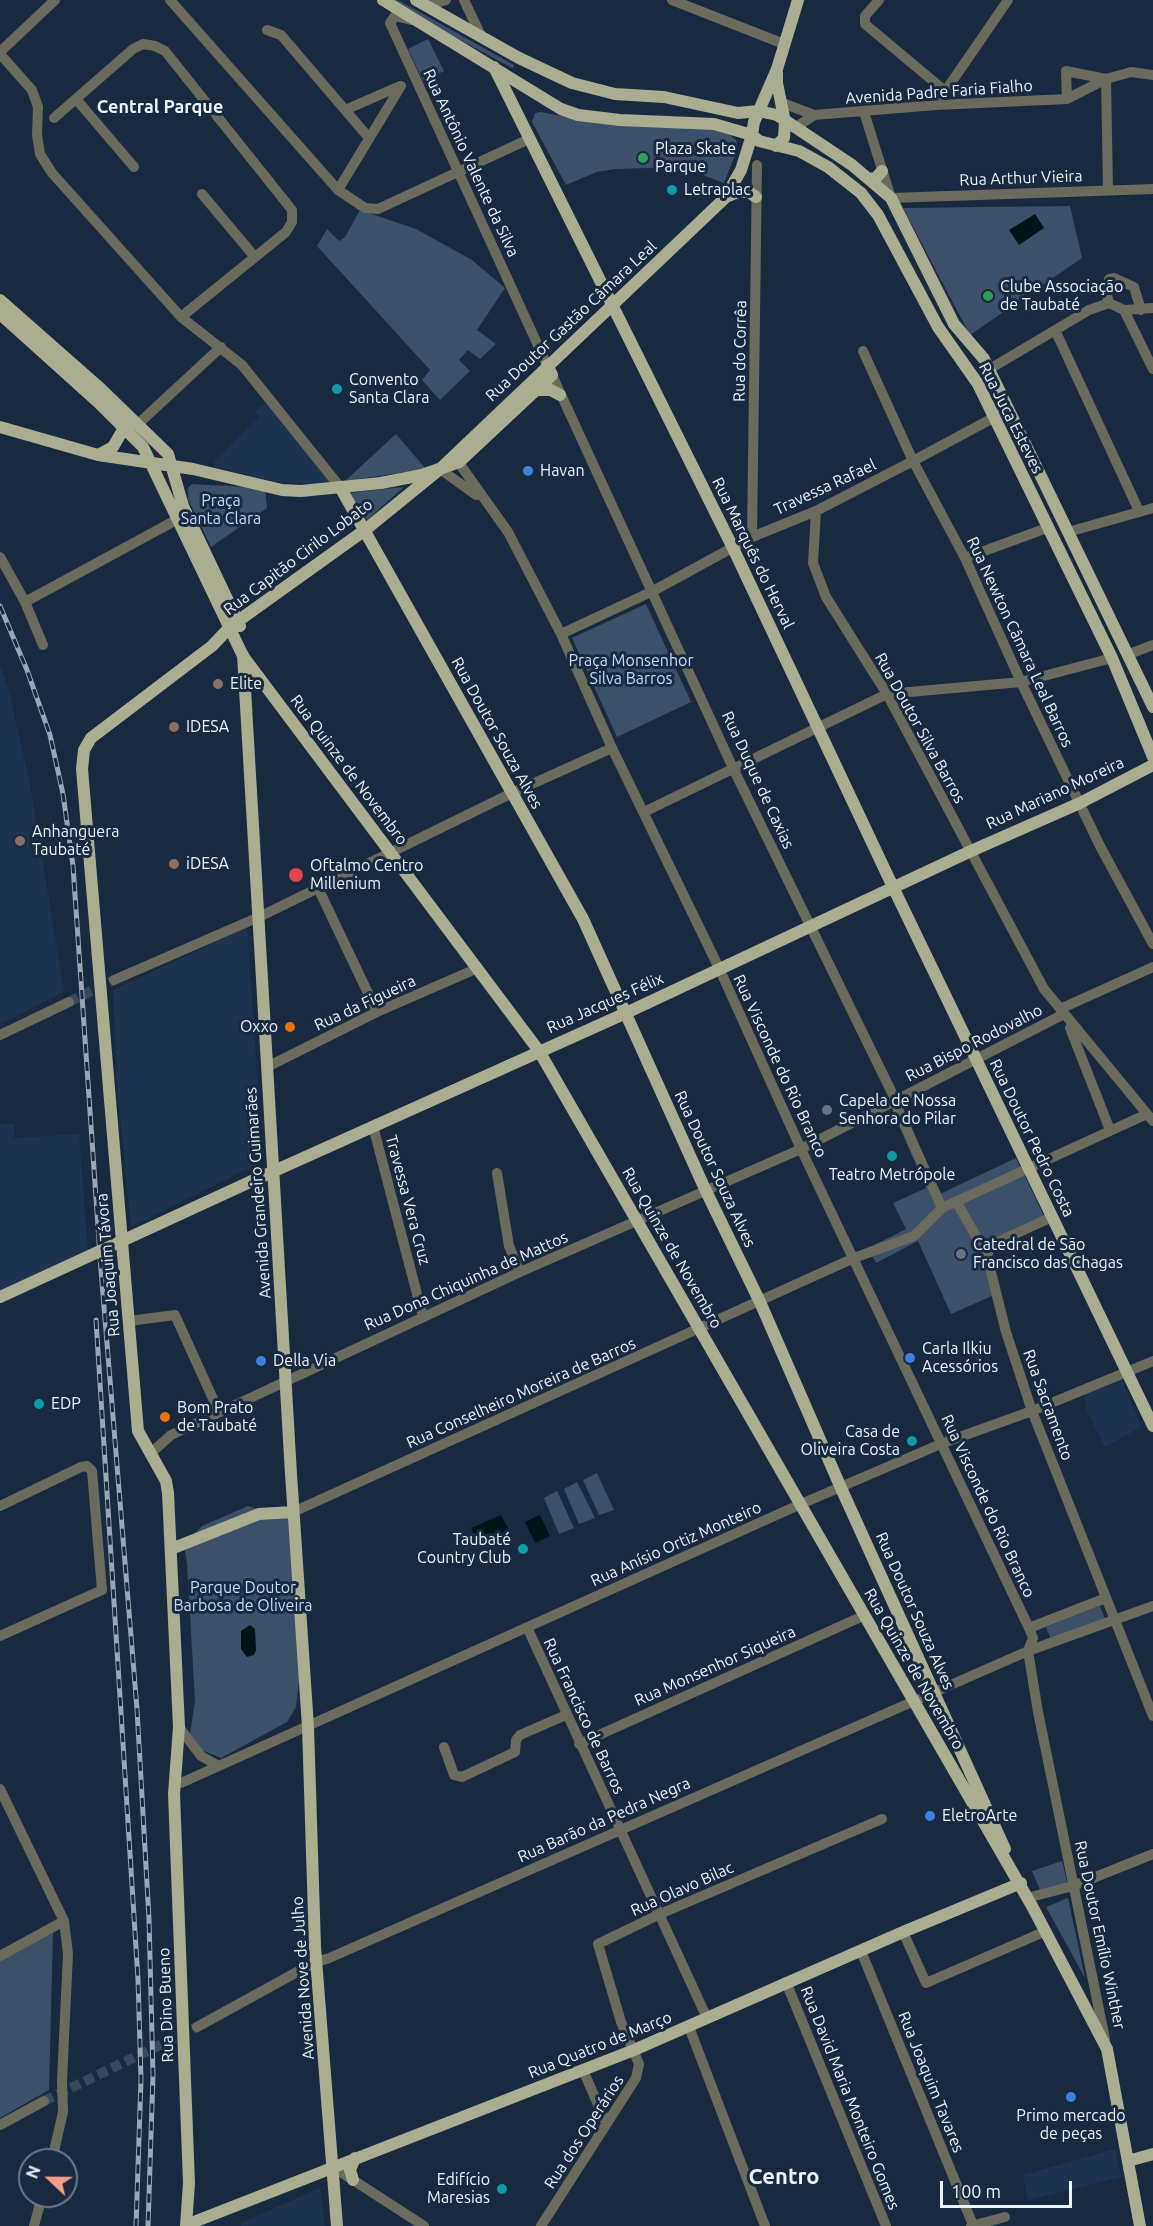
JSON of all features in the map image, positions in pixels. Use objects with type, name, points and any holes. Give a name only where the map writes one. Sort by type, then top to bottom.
[{"type":"main road","name":"Rua Juca Esteves","points":[[383,0],[561,108],[578,115],[620,120],[698,122],[724,126],[752,135],[759,141],[812,157],[861,193],[878,215],[938,327],[978,384],[1112,658],[1153,757]]},
{"type":"main road","points":[[752,135],[758,111],[777,69],[798,0]]},
{"type":"main road","points":[[421,3],[519,58],[572,83],[615,94],[664,97],[738,113],[758,111]]},
{"type":"main road","points":[[509,75],[518,70],[519,58]]},
{"type":"main road","name":"Rua Marquês do Herval","points":[[493,66],[733,548],[976,1058]]},
{"type":"main road","points":[[776,146],[784,138],[790,125],[780,102],[777,69]]},
{"type":"main road","name":"Rua Juca Esteves","points":[[758,111],[777,115],[869,179],[891,198],[950,317],[984,359],[1153,707]]},
{"type":"main road","points":[[724,126],[740,142],[746,155]]},
{"type":"main road","name":"Rua Doutor Gastão Câmara Leal","points":[[456,459],[550,370],[611,306],[725,198],[735,184],[752,135]]},
{"type":"main road","points":[[869,179],[876,178],[882,171]]},
{"type":"main road","points":[[725,198],[738,192],[749,192],[756,197]]},
{"type":"main road","name":"Rua Quinze de Novembro","points":[[0,300],[101,389],[168,454],[183,506],[235,623],[243,656],[539,1051],[1046,1931],[1107,2049]]},
{"type":"main road","name":"Rua Quinze de Novembro","points":[[0,314],[142,447],[178,519],[235,623]]},
{"type":"main road","points":[[5,428],[98,455],[153,465],[172,466],[282,490],[301,491],[340,487],[403,479],[440,469],[456,459],[537,390],[550,370]]},
{"type":"main road","points":[[978,384],[990,373]]},
{"type":"main road","points":[[537,390],[551,390],[560,395]]},
{"type":"main road","points":[[98,455],[113,447],[124,428],[137,424]]},
{"type":"main road","name":"Rua Capitão Cirilo Lobato","points":[[91,738],[212,646],[235,623],[365,530],[440,469]]},
{"type":"main road","points":[[1022,476],[1036,470]]},
{"type":"main road","name":"Rua Doutor Souza Alves","points":[[340,487],[583,919],[705,1189],[760,1302],[841,1488],[1022,1889]]},
{"type":"main road","name":"Avenida Grandeiro Guimarães","points":[[243,656],[285,1381],[308,1727]]},
{"type":"main road","name":"Rua Joaquim Távora","points":[[91,738],[84,750],[82,769],[138,1431],[166,1481],[179,1727],[178,1783]]},
{"type":"main road","name":"Rua Mariano Moreira","points":[[970,850],[1080,803],[1153,765]]},
{"type":"main road","name":"Rua Jacques Félix","points":[[0,1297],[626,1013],[970,850]]},
{"type":"main road","name":"Rua Doutor Pedro Costa","points":[[976,1058],[1153,1426]]},
{"type":"main road","points":[[171,1549],[259,1515],[293,1512]]},
{"type":"main road","points":[[922,1716],[924,1710],[931,1706],[940,1708]]},
{"type":"main road","name":"Avenida Nove de Julho","points":[[308,1727],[317,1961],[337,2226]]},
{"type":"main road","name":"Rua Dino Bueno","points":[[178,1783],[189,2183],[186,2226]]},
{"type":"main road","name":"Rua Quatro de Março","points":[[186,2226],[354,2158],[634,2050],[903,1932],[1022,1889]]},
{"type":"main road","name":"Rua Doutor Emílio Winther","points":[[1107,2049],[1140,2226]]},
{"type":"main road","points":[[1128,2161],[1153,2154]]},
{"type":"main road","points":[[353,2180],[350,2170],[354,2158]]},
{"type":"main road","points":[[200,2226],[305,2183],[333,2167]]},
{"type":"street","points":[[55,0],[0,53],[32,90],[38,107],[37,135],[40,154],[52,173],[181,317],[204,338],[220,347],[242,365],[340,487]]},
{"type":"street","points":[[170,0],[338,190],[356,204],[378,209],[529,140]]},
{"type":"street","points":[[421,3],[446,0]]},
{"type":"street","points":[[464,0],[481,36]]},
{"type":"street","points":[[672,0],[784,44]]},
{"type":"street","points":[[879,0],[865,16],[864,24],[945,92]]},
{"type":"street","points":[[936,105],[1008,0]]},
{"type":"street","name":"Rua Antônio Valente da Silva","points":[[438,32],[403,16],[395,16],[390,23],[550,370]]},
{"type":"street","points":[[267,30],[280,34],[369,138]]},
{"type":"street","points":[[54,118],[133,49],[143,44],[155,46],[165,51],[292,210],[292,222],[286,232],[181,317]]},
{"type":"street","name":"Avenida Padre Faria Fialho","points":[[1066,99],[1066,71],[1106,79]]},
{"type":"street","name":"Avenida Padre Faria Fialho","points":[[780,102],[814,115],[936,105],[1066,99],[1106,79],[1131,72],[1153,75]]},
{"type":"street","points":[[345,110],[415,79]]},
{"type":"street","points":[[1106,79],[1108,190]]},
{"type":"street","points":[[338,190],[401,86]]},
{"type":"street","points":[[76,99],[134,167]]},
{"type":"street","points":[[864,112],[891,198]]},
{"type":"street","points":[[790,125],[814,115]]},
{"type":"street","name":"Rua do Corrêa","points":[[753,537],[758,165]]},
{"type":"street","name":"Rua Arthur Vieira","points":[[891,198],[1153,189]]},
{"type":"street","points":[[202,195],[254,256]]},
{"type":"street","points":[[1109,303],[1106,291],[1109,279],[1114,279],[1134,287],[1141,310]]},
{"type":"street","points":[[990,373],[1089,310],[1109,303],[1124,310],[1153,308]]},
{"type":"street","points":[[1124,310],[1153,369]]},
{"type":"street","points":[[1055,330],[1139,511]]},
{"type":"street","points":[[137,424],[220,347]]},
{"type":"street","name":"Rua Newton Câmara Leal Barros","points":[[863,351],[912,461],[965,558],[1021,682],[1121,888],[1153,944]]},
{"type":"street","name":"Rua Duque de Caxias","points":[[550,370],[733,768],[895,1099],[897,1110],[942,1208]]},
{"type":"street","name":"Travessa Rafael","points":[[653,591],[753,537],[816,511],[993,418],[1004,404]]},
{"type":"street","name":"Rua Visconde do Rio Branco","points":[[456,459],[508,532],[561,634],[612,748],[719,968],[801,1149],[943,1443],[1029,1628],[1033,1638],[1028,1651]]},
{"type":"street","name":"Rua Visconde do Rio Branco","points":[[440,469],[484,501]]},
{"type":"street","points":[[1068,532],[1153,508]]},
{"type":"street","name":"Rua Doutor Silva Barros","points":[[816,511],[813,563],[817,578],[842,626],[887,694],[1044,989],[1062,1011]]},
{"type":"street","points":[[25,602],[178,519]]},
{"type":"street","points":[[965,558],[1047,528]]},
{"type":"street","points":[[0,557],[25,602],[43,645]]},
{"type":"street","points":[[561,634],[653,591]]},
{"type":"street","points":[[1127,655],[1153,645]]},
{"type":"street","points":[[644,812],[819,725],[887,694],[1021,682],[1112,658]]},
{"type":"street","points":[[114,980],[259,917],[512,793],[612,748]]},
{"type":"street","points":[[318,888],[377,1012]]},
{"type":"street","name":"Rua Bispo Rodovalho","points":[[801,1149],[1062,1011],[1153,967]]},
{"type":"street","name":"Rua da Figueira","points":[[267,1067],[377,1012],[478,968]]},
{"type":"street","points":[[0,1035],[69,1002]]},
{"type":"street","points":[[1062,1011],[1149,1113]]},
{"type":"street","points":[[1062,1011],[1110,1130]]},
{"type":"street","name":"Rua Conselheiro Moreira de Barros","points":[[293,1512],[854,1258],[914,1236],[942,1208],[1149,1113]]},
{"type":"street","name":"Travessa Vera Cruz","points":[[373,1126],[423,1317]]},
{"type":"street","name":"Rua Dona Chiquinha de Mattos","points":[[151,1453],[171,1435],[285,1381],[520,1272],[705,1189],[801,1149]]},
{"type":"street","points":[[497,1173],[509,1246],[520,1272]]},
{"type":"street","name":"Rua Sacramento","points":[[956,1201],[987,1256],[1006,1332],[1032,1411],[1153,1716]]},
{"type":"street","points":[[987,1256],[991,1245],[1052,1217]]},
{"type":"street","points":[[129,1321],[175,1315],[219,1412]]},
{"type":"street","name":"Rua Anísio Ortiz Monteiro","points":[[178,1783],[308,1727],[801,1504],[943,1443],[1032,1411],[1153,1361]]},
{"type":"street","points":[[0,1506],[87,1466],[92,1471],[102,1590],[0,1636]]},
{"type":"street","points":[[1029,1628],[1106,1598]]},
{"type":"street","name":"Rua Barão da Pedra Negra","points":[[197,2027],[317,1961],[327,1959],[1028,1651],[1153,1606]]},
{"type":"street","name":"Rua Monsenhor Siqueira","points":[[579,1744],[863,1616]]},
{"type":"street","points":[[1043,1623],[1041,1632],[1049,1643]]},
{"type":"street","name":"Rua Francisco de Barros","points":[[527,1627],[707,2018]]},
{"type":"street","name":"Rua Doutor Emílio Winther","points":[[1028,1651],[1072,1886],[1107,2049]]},
{"type":"street","points":[[444,1747],[454,1774],[462,1777],[515,1752],[516,1740],[520,1735],[566,1715]]},
{"type":"street","points":[[179,1727],[201,1756],[217,1765]]},
{"type":"street","points":[[0,1789],[64,1921],[68,1954],[62,2080],[63,2112],[55,2148]]},
{"type":"street","name":"Rua Olavo Bilac","points":[[634,2050],[621,2022],[598,1944],[660,1914],[882,1819]]},
{"type":"street","name":"Rua Quatro de Março","points":[[1022,1889],[1072,1886],[1153,1854]]},
{"type":"street","points":[[0,1956],[64,1921]]},
{"type":"street","points":[[903,1932],[926,1983],[1046,1931]]},
{"type":"street","name":"Rua Joaquim Tavares","points":[[861,1951],[972,2226]]},
{"type":"street","name":"Rua David Maria Monteiro Gomes","points":[[786,1982],[886,2226]]},
{"type":"street","points":[[689,2027],[765,2226]]},
{"type":"street","name":"Rua dos Operários","points":[[541,2226],[636,2078],[639,2064],[634,2050]]},
{"type":"street","points":[[583,2070],[606,2123]]},
{"type":"street","points":[[0,2125],[44,2101]]},
{"type":"street","points":[[333,2167],[424,2226]]},
{"type":"street","points":[[34,2226],[39,2208]]},
{"type":"street","points":[[28,2226],[38,2211]]},
{"type":"street","points":[[972,2226],[1005,2217]]},
{"type":"shaded area","points":[[1035,214],[1044,228],[1019,245],[1009,230]]},
{"type":"shaded area","points":[[268,400],[333,481],[312,484],[274,481],[214,467],[215,460],[260,417],[255,411]]},
{"type":"shaded area","name":"Anhanguera Taubaté","points":[[0,665],[8,688],[29,779],[64,992],[0,1024]]},
{"type":"shaded area","points":[[247,927],[263,1161],[131,1227],[117,1083],[113,990]]},
{"type":"shaded area","points":[[0,1124],[14,1124],[14,1138],[79,1134],[88,1251],[0,1292]]},
{"type":"shaded area","points":[[1121,1378],[1141,1427],[1105,1447],[1087,1411],[1084,1392]]},
{"type":"shaded area","points":[[501,1515],[511,1534],[481,1548],[471,1528]]},
{"type":"shaded area","points":[[540,1515],[550,1536],[535,1543],[525,1522]]},
{"type":"shaded area","points":[[250,1625],[255,1629],[256,1650],[254,1655],[247,1657],[241,1649],[241,1631]]},
{"type":"shaded area","points":[[1115,2149],[1121,2177],[1028,2200],[1023,2175]]},
{"type":"shaded area","points":[[320,2188],[325,2226],[241,2226],[241,2223]]},
{"type":"green space","points":[[391,0],[398,0],[514,67],[512,68],[436,27]]},
{"type":"green space","points":[[428,39],[444,71],[423,81],[408,49]]},
{"type":"green space","name":"Plaza Skate Parque","points":[[541,112],[597,123],[713,129],[730,135],[736,140],[738,148],[724,183],[681,167],[615,169],[597,172],[566,185],[532,122],[535,113]]},
{"type":"green space","name":"Clube Associação de Taubaté","points":[[1070,206],[1082,258],[970,335],[903,208]]},
{"type":"green space","points":[[360,210],[416,229],[472,260],[505,288],[477,330],[496,344],[480,359],[468,350],[459,360],[470,371],[440,400],[422,380],[430,370],[317,246],[327,229],[339,241],[345,237]]},
{"type":"green space","points":[[396,434],[426,469],[345,481]]},
{"type":"green space","name":"Praça Santa Clara","points":[[192,484],[265,488],[267,508],[211,547],[188,499],[188,488]]},
{"type":"green space","points":[[404,487],[367,520],[347,493]]},
{"type":"green space","name":"Praça Monsenhor Silva Barros","points":[[646,604],[691,702],[617,737],[572,638]]},
{"type":"green space","points":[[903,1107],[940,1194],[1016,1158],[1045,1218],[982,1253],[992,1296],[951,1314],[918,1241],[876,1263],[868,1248],[906,1229],[893,1203],[926,1188],[893,1112]]},
{"type":"green space","points":[[597,1473],[614,1510],[599,1515],[583,1480]]},
{"type":"green space","points":[[577,1482],[595,1518],[579,1524],[564,1489]]},
{"type":"green space","points":[[557,1491],[574,1528],[559,1534],[544,1498]]},
{"type":"green space","name":"Parque Doutor Barbosa de Oliveira","points":[[248,1506],[288,1518],[300,1672],[296,1707],[287,1722],[221,1758],[199,1749],[190,1734],[195,1701],[184,1545],[202,1526]]},
{"type":"green space","points":[[1100,1606],[1105,1619],[1051,1640],[1046,1627]]},
{"type":"green space","points":[[1062,1861],[1068,1885],[1041,1892],[1032,1871]]},
{"type":"green space","points":[[1068,1898],[1085,1978],[1046,1907]]},
{"type":"green space","points":[[53,1932],[49,2090],[0,2118],[0,1961]]},
{"type":"tunnel","points":[[69,1002],[114,980]]},
{"type":"tunnel","points":[[44,2101],[197,2027]]},
{"type":"railway","points":[[0,606],[27,670],[50,735],[63,794],[73,866],[101,1270],[137,1709],[149,1919],[153,2075],[148,2226]]},
{"type":"railway","points":[[96,1320],[138,1979],[141,2079],[136,2226]]},
{"type":"place","name":"Plaza Skate Parque","points":[[643,158]]},
{"type":"place","name":"Letraplac","points":[[672,190]]},
{"type":"place","name":"Clube Associação de Taubaté","points":[[988,296]]},
{"type":"place","name":"Convento Santa Clara","points":[[337,389]]},
{"type":"place","name":"Havan","points":[[528,471]]},
{"type":"place","name":"Elite","points":[[218,684]]},
{"type":"place","name":"IDESA","points":[[174,727]]},
{"type":"place","name":"Anhanguera Taubaté","points":[[20,841]]},
{"type":"place","name":"iDESA","points":[[174,864]]},
{"type":"place","name":"Oftalmo Centro Millenium","points":[[296,875]]},
{"type":"place","name":"Oxxo","points":[[290,1027]]},
{"type":"place","name":"Capela de Nossa Senhora do Pilar","points":[[827,1110]]},
{"type":"place","name":"Teatro Metrópole","points":[[892,1156]]},
{"type":"place","name":"Catedral de São Francisco das Chagas","points":[[961,1254]]},
{"type":"place","name":"Carla Ilkiu Acessórios","points":[[910,1358]]},
{"type":"place","name":"Della Via","points":[[261,1361]]},
{"type":"place","name":"EDP","points":[[39,1404]]},
{"type":"place","name":"Bom Prato de Taubaté","points":[[165,1417]]},
{"type":"place","name":"Casa de Oliveira Costa","points":[[912,1441]]},
{"type":"place","name":"Taubaté Country Club","points":[[523,1549]]},
{"type":"place","name":"EletroArte","points":[[930,1816]]},
{"type":"place","name":"Primo mercado de peças","points":[[1071,2097]]},
{"type":"place","name":"Edifício Maresias","points":[[502,2189]]},
{"type":"district","name":"Central Parque","points":[[160,107]]},
{"type":"district","name":"Centro","points":[[784,2177]]}]
